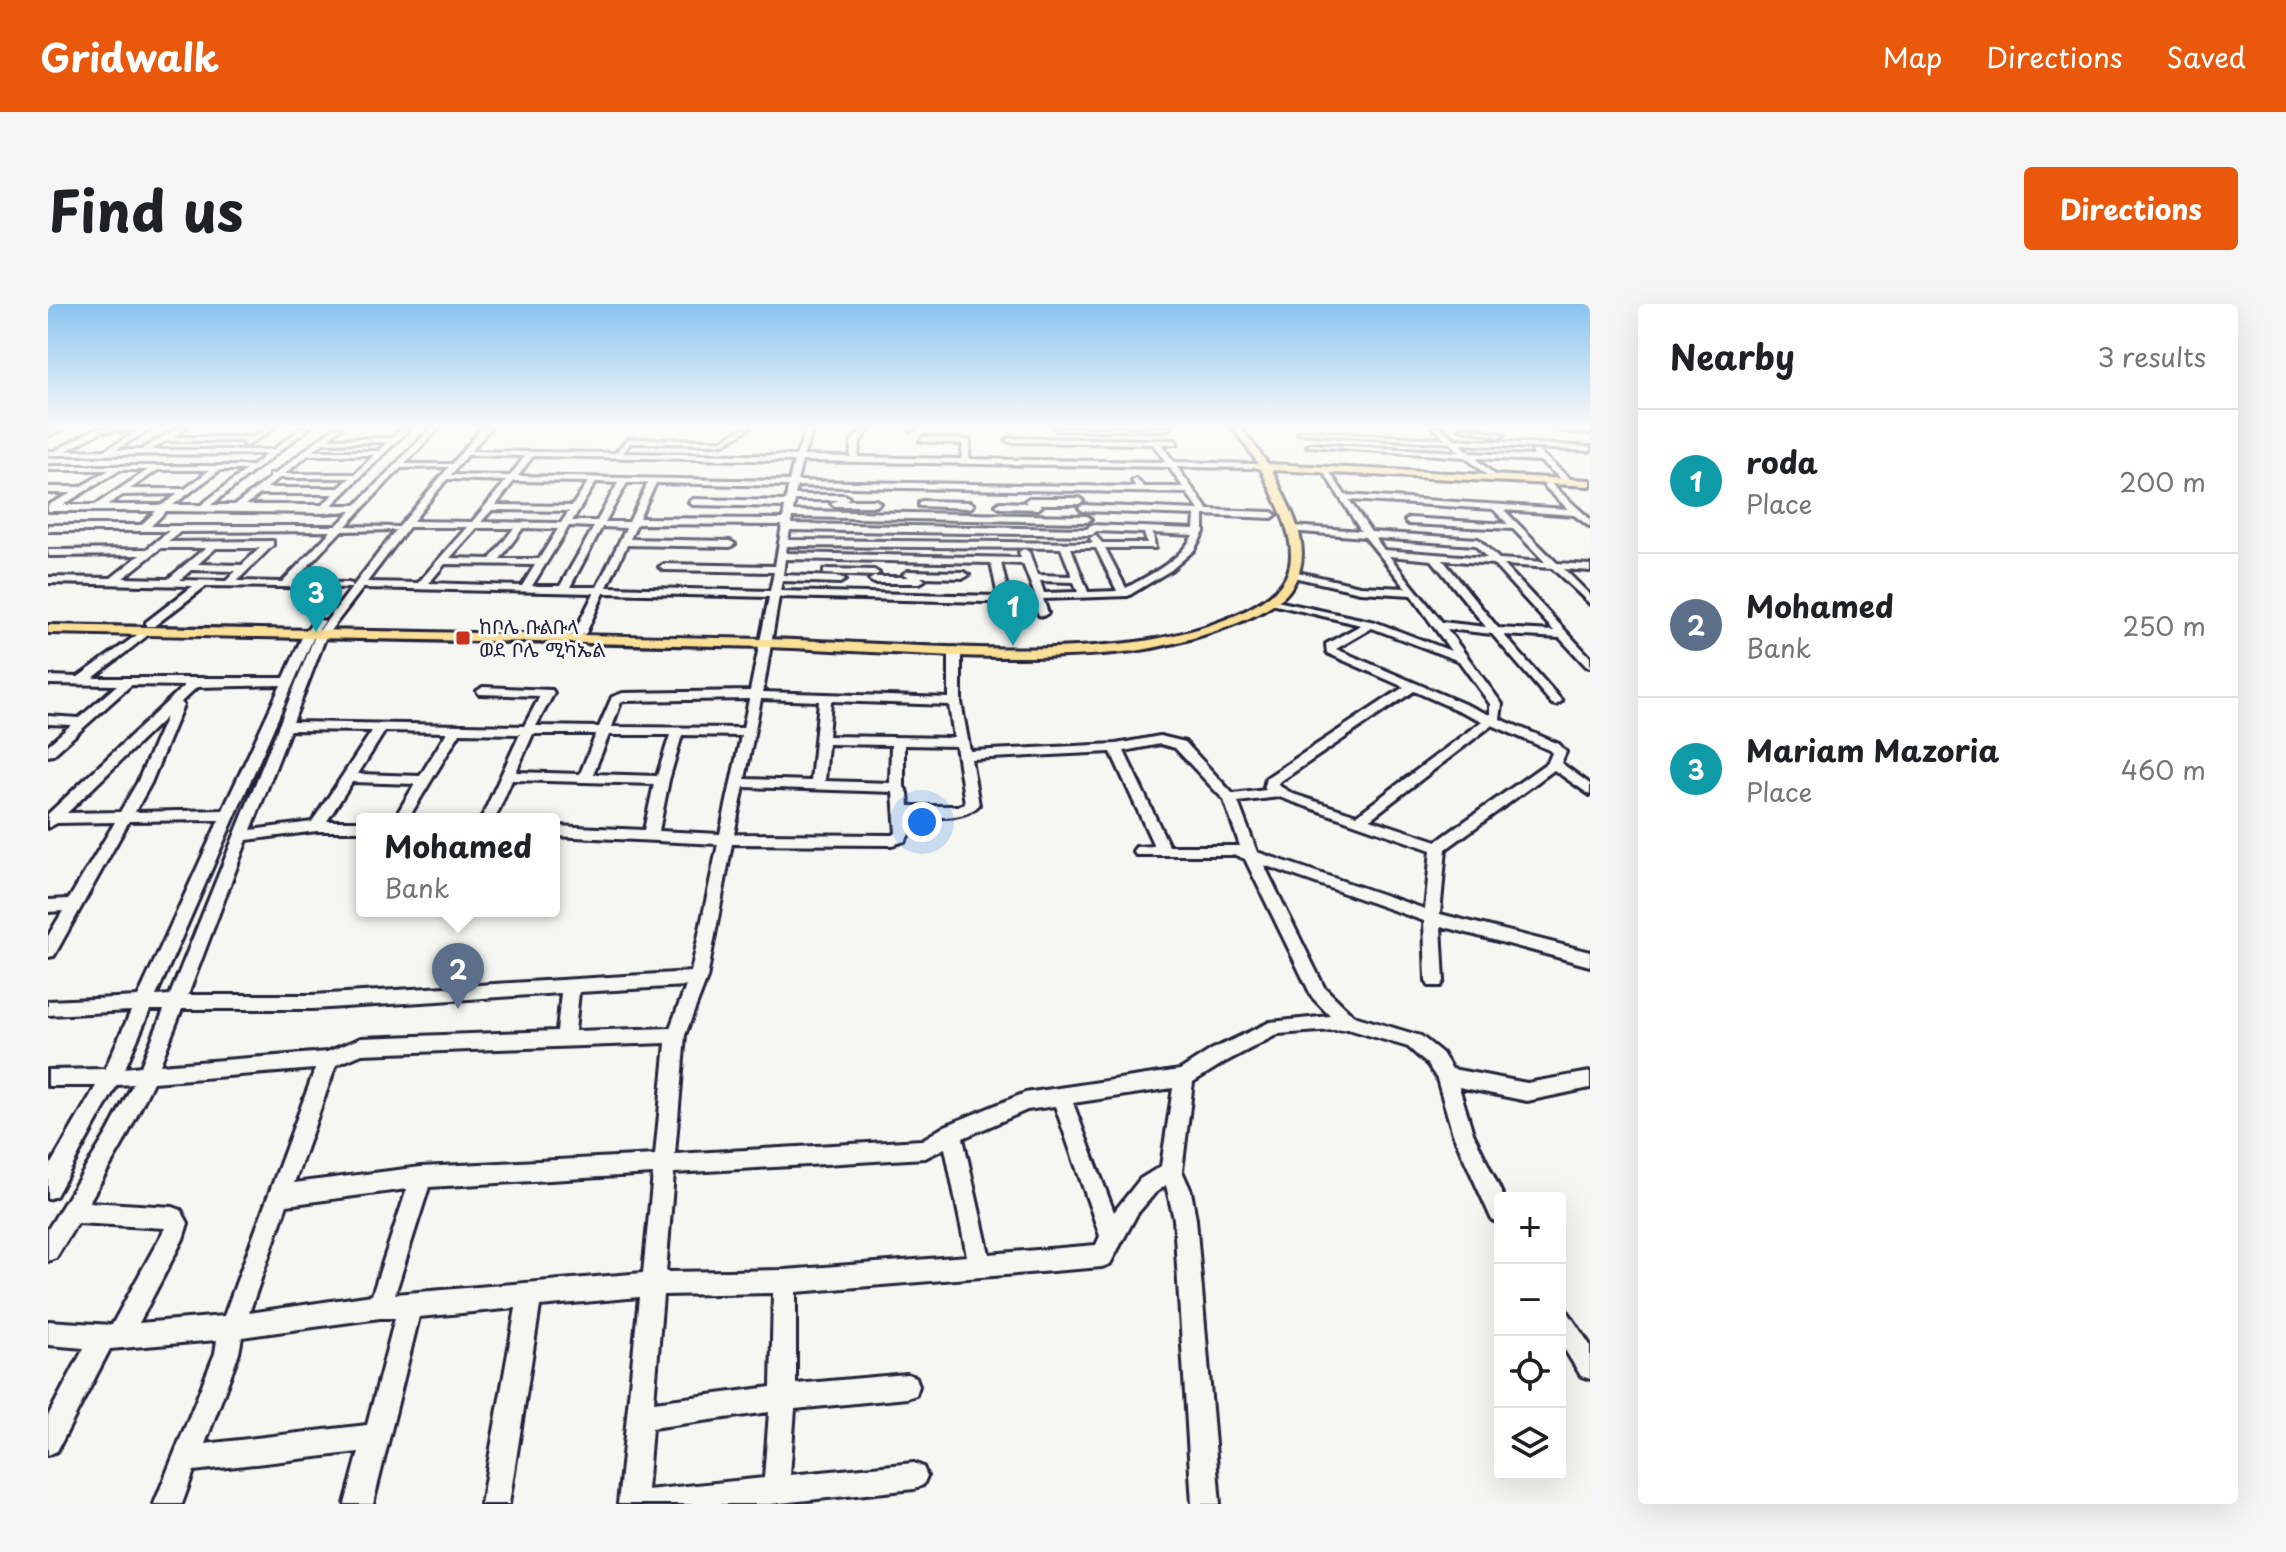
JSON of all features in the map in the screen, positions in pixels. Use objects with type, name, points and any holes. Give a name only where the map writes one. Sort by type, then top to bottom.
[{"type":"main road","points":[[1264,484],[1272,515],[1290,552]]},
{"type":"main road","points":[[317,632],[580,633],[1062,653],[1138,646],[1247,615],[1271,601],[1286,586],[1293,574],[1290,552],[1292,529],[1268,484]]},
{"type":"main road","points":[[1538,484],[1590,485]]},
{"type":"main road","points":[[48,629],[147,628],[1096,644],[1172,635],[1261,594],[1290,552]]},
{"type":"main road","points":[[48,622],[147,628]]},
{"type":"street","points":[[50,509],[92,484]]},
{"type":"street","points":[[96,508],[133,484]]},
{"type":"street","points":[[143,528],[195,484]]},
{"type":"street","points":[[204,507],[234,484]]},
{"type":"street","points":[[213,528],[267,484]]},
{"type":"street","points":[[305,527],[350,484]]},
{"type":"street","points":[[283,586],[382,484]]},
{"type":"street","points":[[354,586],[395,528],[432,484]]},
{"type":"street","points":[[48,1189],[111,1077],[289,681],[317,632],[439,484]]},
{"type":"street","points":[[420,587],[508,484]]},
{"type":"street","points":[[545,490],[549,484]]},
{"type":"street","points":[[524,590],[591,484]]},
{"type":"street","points":[[562,591],[622,484]]},
{"type":"street","points":[[580,633],[652,484]]},
{"type":"street","points":[[685,522],[701,484],[1189,490]]},
{"type":"street","points":[[1036,484],[1038,488]]},
{"type":"street","points":[[1090,484],[1092,489]]},
{"type":"street","points":[[1138,484],[1142,490]]},
{"type":"street","points":[[1185,484],[1204,511]]},
{"type":"street","points":[[1335,484],[1381,553],[1414,592],[1496,704],[1498,712],[1360,820]]},
{"type":"street","points":[[794,485],[749,732],[698,978],[676,1035],[640,1417],[635,1504],[914,1476]]},
{"type":"street","points":[[845,500],[846,485]]},
{"type":"street","points":[[1547,485],[1590,524]]},
{"type":"street","points":[[877,486],[876,503],[885,515]]},
{"type":"street","points":[[890,558],[885,515],[891,486]]},
{"type":"street","points":[[920,486],[922,516]]},
{"type":"street","points":[[949,487],[951,502]]},
{"type":"street","points":[[996,488],[1006,544]]},
{"type":"street","points":[[1024,488],[1030,503]]},
{"type":"street","points":[[1073,489],[1124,594]]},
{"type":"street","points":[[1105,489],[1115,509]]},
{"type":"street","points":[[48,490],[83,490]]},
{"type":"street","points":[[121,492],[186,491]]},
{"type":"street","points":[[258,491],[341,491]]},
{"type":"street","points":[[1343,497],[1575,512]]},
{"type":"street","points":[[406,524],[520,526],[737,522],[788,513],[825,500],[876,503]]},
{"type":"street","points":[[823,515],[825,500]]},
{"type":"street","points":[[1393,501],[1421,538]]},
{"type":"street","points":[[693,502],[823,515],[1054,519],[1090,527]]},
{"type":"street","points":[[490,507],[536,503],[575,509]]},
{"type":"street","points":[[970,503],[973,544]]},
{"type":"street","points":[[1048,503],[1054,519]]},
{"type":"street","points":[[922,504],[1081,504],[1115,509],[1272,515]]},
{"type":"street","points":[[1496,507],[1590,601]]},
{"type":"street","points":[[50,509],[358,508]]},
{"type":"street","points":[[48,580],[968,599],[1124,594],[1168,568],[1191,548],[1199,532],[1199,515],[1204,511]]},
{"type":"street","points":[[788,513],[822,527],[972,530],[1090,527],[1199,532]]},
{"type":"street","points":[[1409,521],[1518,527]]},
{"type":"street","points":[[723,568],[737,522]]},
{"type":"street","points":[[1463,524],[1493,561],[1590,664]]},
{"type":"street","points":[[492,562],[520,526]]},
{"type":"street","points":[[228,584],[286,527]]},
{"type":"street","points":[[821,543],[822,527]]},
{"type":"street","points":[[72,537],[84,528]]},
{"type":"street","points":[[49,529],[395,528]]},
{"type":"street","points":[[853,544],[854,528]]},
{"type":"street","points":[[113,582],[178,529]]},
{"type":"street","points":[[1292,529],[1478,542]]},
{"type":"street","points":[[784,543],[1149,546],[1154,544],[1148,530]]},
{"type":"street","points":[[623,542],[730,544]]},
{"type":"street","points":[[653,594],[674,543]]},
{"type":"street","points":[[552,544],[564,544]]},
{"type":"street","points":[[48,553],[61,545]]},
{"type":"street","points":[[170,583],[214,545]]},
{"type":"street","points":[[48,553],[268,545]]},
{"type":"street","points":[[576,545],[588,545]]},
{"type":"street","points":[[1021,545],[1043,613]]},
{"type":"street","points":[[1065,545],[1085,596]]},
{"type":"street","points":[[1149,546],[1168,568]]},
{"type":"street","points":[[1381,553],[1590,568]]},
{"type":"street","points":[[782,556],[1027,561]]},
{"type":"street","points":[[818,576],[821,557]]},
{"type":"street","points":[[1435,557],[1556,701]]},
{"type":"street","points":[[874,558],[874,597]]},
{"type":"street","points":[[907,558],[908,577]]},
{"type":"street","points":[[962,559],[968,599]]},
{"type":"street","points":[[995,560],[1004,599]]},
{"type":"street","points":[[444,561],[540,562]]},
{"type":"street","points":[[191,567],[244,568]]},
{"type":"street","points":[[664,567],[723,568],[818,576],[964,575]]},
{"type":"street","points":[[1293,574],[1360,589],[1414,592]]},
{"type":"street","points":[[840,576],[840,597]]},
{"type":"street","points":[[929,577],[933,598]]},
{"type":"street","points":[[1033,578],[1078,579]]},
{"type":"street","points":[[81,681],[202,584]]},
{"type":"street","points":[[1271,601],[1371,624],[1461,659]]},
{"type":"street","points":[[1371,624],[1330,646],[1331,651],[1554,747],[1559,752],[1554,764],[1439,847],[1432,918],[1435,981]]},
{"type":"street","points":[[1437,625],[1562,635]]},
{"type":"street","points":[[48,1250],[73,1212],[147,1075],[244,836],[317,632]]},
{"type":"street","points":[[902,811],[969,809],[971,795],[955,702],[955,650]]},
{"type":"street","points":[[48,680],[126,684],[289,681]]},
{"type":"street","points":[[50,820],[194,683]]},
{"type":"street","points":[[48,752],[126,684]]},
{"type":"street","points":[[1413,686],[1271,781],[1271,787],[1279,793],[1439,847]]},
{"type":"street","points":[[483,691],[548,693],[491,813]]},
{"type":"street","points":[[585,778],[616,700],[623,697],[756,695],[955,702]]},
{"type":"street","points":[[48,951],[144,783],[181,696]]},
{"type":"street","points":[[818,783],[825,698]]},
{"type":"street","points":[[48,720],[83,722]]},
{"type":"street","points":[[285,726],[749,732]]},
{"type":"street","points":[[405,813],[457,727]]},
{"type":"street","points":[[317,826],[381,728]]},
{"type":"street","points":[[651,834],[662,780],[677,732]]},
{"type":"street","points":[[822,740],[898,741],[963,749],[1116,748],[1160,740],[1180,745],[1230,799],[1251,855],[1318,992],[1348,1022]]},
{"type":"street","points":[[560,831],[726,839],[900,838],[903,833],[901,793],[897,788],[898,741]]},
{"type":"street","points":[[1116,748],[1164,851]]},
{"type":"street","points":[[1554,764],[1586,786]]},
{"type":"street","points":[[509,776],[662,780]]},
{"type":"street","points":[[348,778],[424,780]]},
{"type":"street","points":[[738,783],[818,783],[897,788]]},
{"type":"street","points":[[1230,799],[1279,793]]},
{"type":"street","points":[[50,820],[229,815]]},
{"type":"street","points":[[244,836],[317,826],[356,826]]},
{"type":"street","points":[[1141,851],[1236,850],[1432,918],[1590,959]]},
{"type":"street","points":[[48,906],[74,905]]},
{"type":"street","points":[[48,1008],[175,1002],[313,1002],[698,978]]},
{"type":"street","points":[[565,1040],[571,986]]},
{"type":"street","points":[[282,1195],[421,1177],[925,1149],[952,1133],[1025,1102],[1184,1078],[1218,1056],[1276,1027],[1348,1022],[1414,1041],[1435,1059],[1446,1076],[1463,1134],[1494,1200]]},
{"type":"street","points":[[48,1078],[147,1075],[328,1060],[361,1046],[676,1035]]},
{"type":"street","points":[[168,1504],[227,1353],[232,1327],[328,1060]]},
{"type":"street","points":[[1446,1076],[1527,1092],[1590,1080]]},
{"type":"street","points":[[1184,1078],[1171,1172],[1180,1191],[1185,1219],[1206,1504]]},
{"type":"street","points":[[1061,1096],[1112,1238]]},
{"type":"street","points":[[952,1133],[980,1266]]},
{"type":"street","points":[[48,1333],[110,1338],[232,1327],[380,1306],[410,1306],[652,1284],[785,1281],[1102,1256],[1136,1196],[1156,1176],[1171,1172]]},
{"type":"street","points":[[380,1306],[421,1177]]},
{"type":"street","points":[[48,1442],[177,1223],[173,1218],[73,1212]]},
{"type":"street","points":[[776,1490],[783,1398],[785,1281]]},
{"type":"street","points":[[495,1504],[530,1294]]},
{"type":"street","points":[[359,1504],[410,1306]]},
{"type":"street","points":[[1566,1329],[1590,1367]]},
{"type":"street","points":[[640,1417],[907,1386]]},
{"type":"street","points":[[184,1459],[376,1437]]},
{"type":"place","name":"Mariam Mazoria","points":[[316,632]]},
{"type":"place","name":"ከቦሌ ቡልቡላ ወደ ቦሌ ሚካኤል","points":[[463,638]]},
{"type":"place","name":"roda","points":[[1013,646]]},
{"type":"place","name":"Mohamed","points":[[458,1009]]}]
